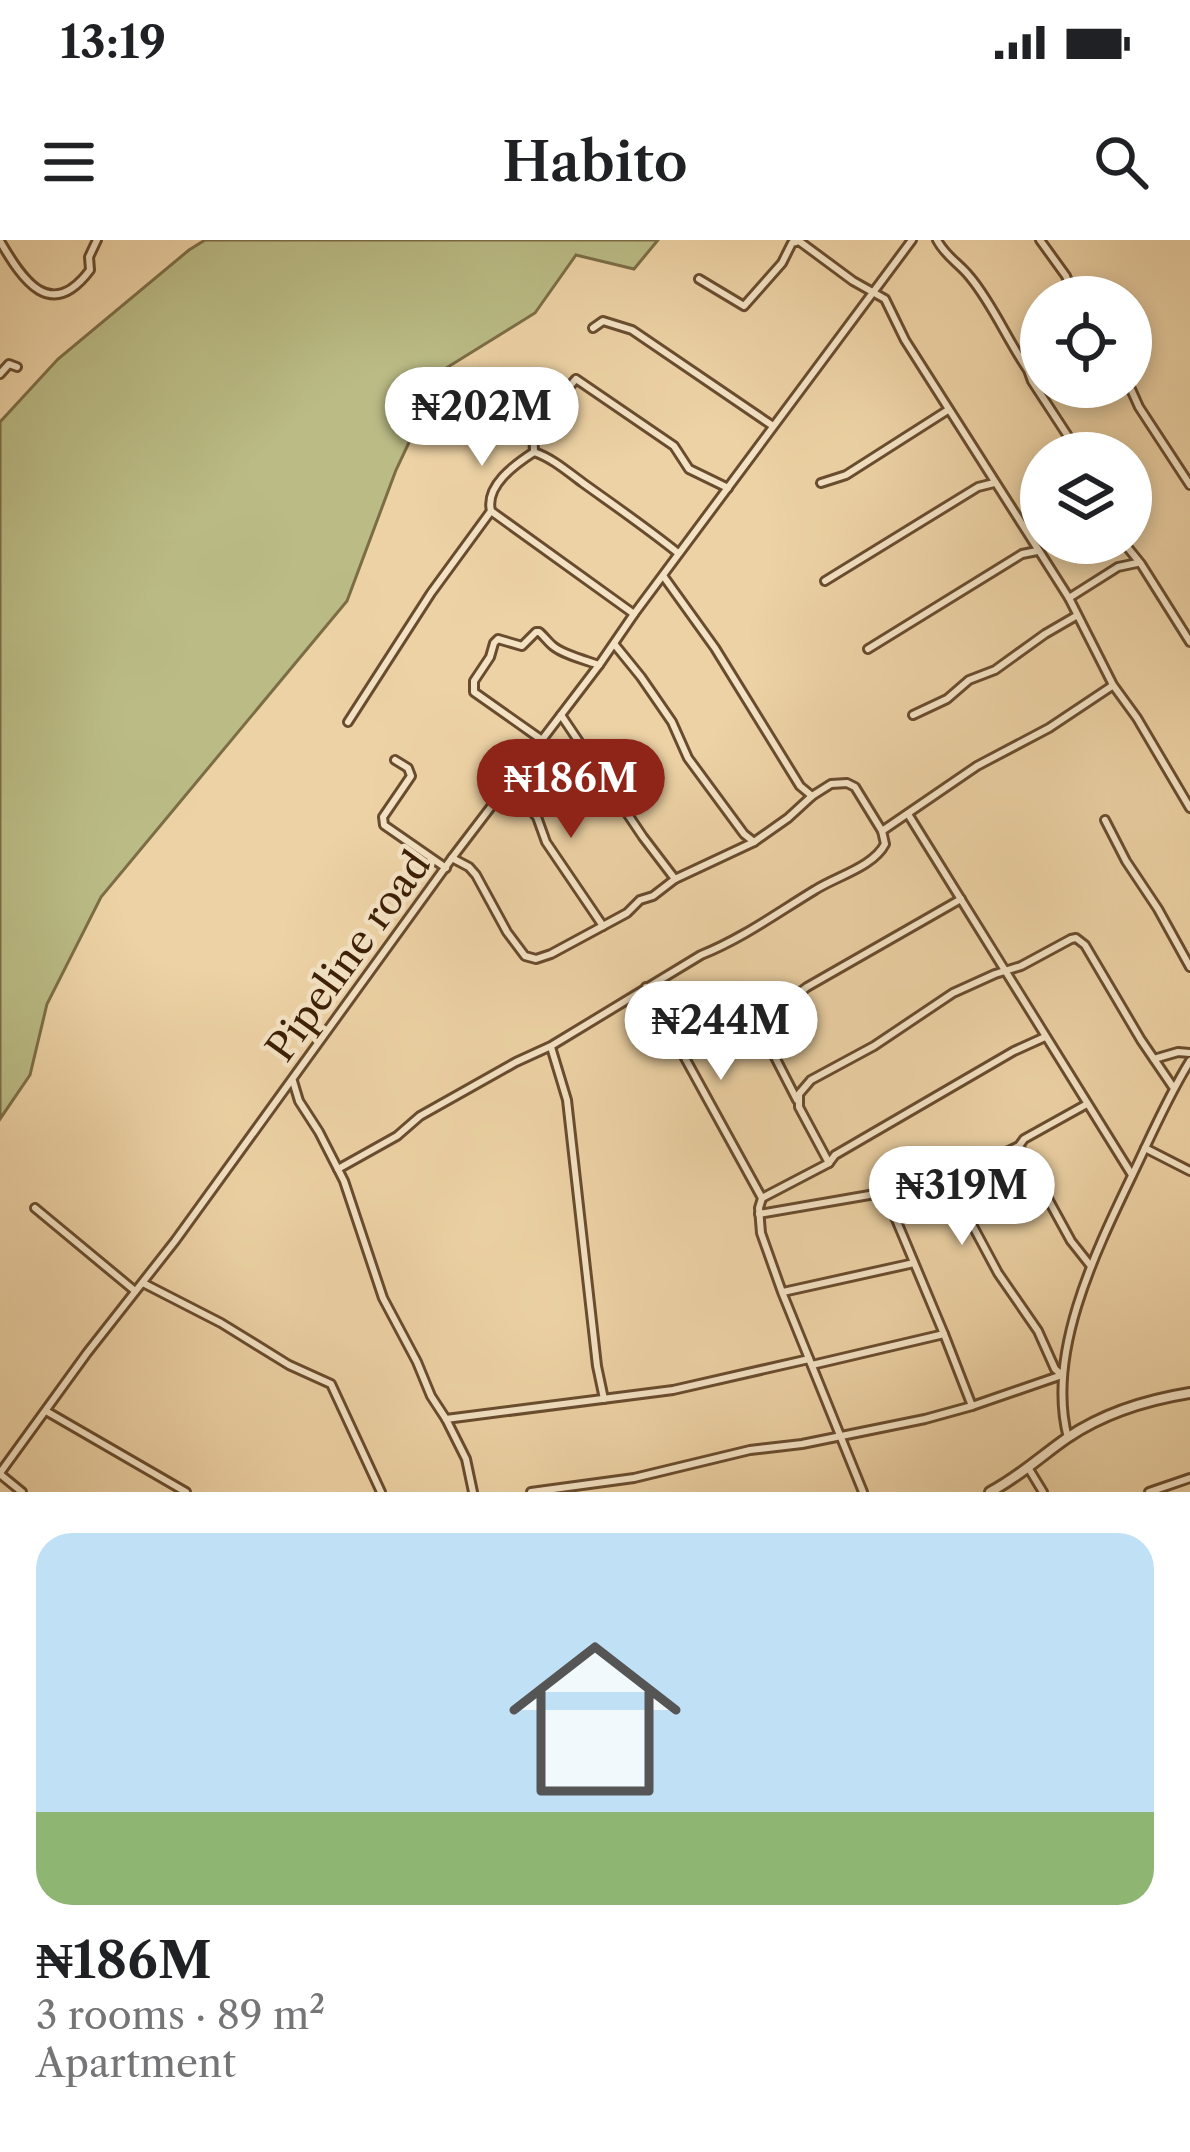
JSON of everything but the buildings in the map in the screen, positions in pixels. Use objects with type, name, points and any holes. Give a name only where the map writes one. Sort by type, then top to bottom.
[{"type":"street","name":"Pipeline road","points":[[0,1473],[912,240]]},
{"type":"street","points":[[938,240],[944,253],[976,286],[1065,432]]},
{"type":"street","points":[[1040,240],[1066,276]]},
{"type":"street","points":[[0,241],[32,286],[44,294],[60,295],[78,286],[90,270],[94,241]]},
{"type":"street","points":[[699,279],[744,306],[782,263],[792,243],[799,242],[885,299],[898,330],[1020,524]]},
{"type":"street","points":[[593,328],[603,321],[632,330],[773,426]]},
{"type":"street","points":[[0,374],[9,364],[17,367]]},
{"type":"street","points":[[534,452],[532,439],[576,379],[674,446],[689,469],[728,488]]},
{"type":"street","points":[[1140,408],[1190,485]]},
{"type":"street","points":[[820,483],[846,475],[948,410]]},
{"type":"street","points":[[534,452],[491,491],[491,511],[634,614]]},
{"type":"street","points":[[534,452],[549,458],[678,554]]},
{"type":"street","points":[[825,581],[978,487],[994,483]]},
{"type":"street","points":[[348,722],[431,593],[491,511]]},
{"type":"street","points":[[868,649],[1020,555]]},
{"type":"street","points":[[1046,564],[1069,598],[1113,685],[1190,808]]},
{"type":"street","points":[[1069,598],[1125,564]]},
{"type":"street","points":[[1141,564],[1189,639]]},
{"type":"street","points":[[662,576],[715,648],[800,786],[812,796]]},
{"type":"street","points":[[913,715],[947,699],[968,680],[995,670],[1076,616]]},
{"type":"street","points":[[542,740],[474,692],[474,681],[494,643],[498,639],[522,646],[539,632],[567,655],[599,665]]},
{"type":"street","points":[[614,644],[672,722],[693,765],[754,842]]},
{"type":"street","points":[[882,831],[977,766],[1049,728],[1113,685]]},
{"type":"street","points":[[561,715],[675,879]]},
{"type":"street","points":[[395,760],[411,776],[383,817],[384,825],[446,868]]},
{"type":"street","points":[[508,784],[537,817],[546,842],[603,926]]},
{"type":"street","points":[[338,1169],[397,1136],[420,1116],[742,937],[874,858],[886,844],[851,784],[831,784],[754,842],[675,879],[627,913],[540,958],[524,956],[476,875],[452,858]]},
{"type":"street","points":[[908,814],[1132,1170]]},
{"type":"street","points":[[1105,820],[1190,967]]},
{"type":"street","points":[[829,1163],[758,1024],[806,987],[962,899]]},
{"type":"street","points":[[797,1100],[819,1074],[874,1046],[953,993],[1022,967],[1076,938],[1085,945],[1173,1088]]},
{"type":"street","points":[[646,987],[762,1198],[761,1233],[863,1492]]},
{"type":"street","points":[[762,1198],[1045,1036]]},
{"type":"street","points":[[551,1046],[566,1094],[604,1399]]},
{"type":"street","points":[[1068,1438],[1062,1376],[1090,1265],[1190,1057],[1178,1052],[1154,1059]]},
{"type":"street","points":[[293,1081],[352,1202],[382,1298],[466,1459],[473,1492]]},
{"type":"street","points":[[279,1098],[299,1101]]},
{"type":"street","points":[[895,1217],[933,1194],[953,1189],[961,1174],[1019,1146],[1087,1104]]},
{"type":"street","points":[[1019,1146],[1071,1241],[1090,1265]]},
{"type":"street","points":[[1145,1148],[1190,1171]]},
{"type":"street","points":[[953,1189],[1062,1376]]},
{"type":"street","points":[[759,1214],[881,1193],[972,1406]]},
{"type":"street","points":[[35,1208],[135,1292]]},
{"type":"street","points":[[782,1292],[914,1263]]},
{"type":"street","points":[[143,1283],[331,1384],[381,1492]]},
{"type":"street","points":[[446,1418],[673,1390],[944,1334]]},
{"type":"street","points":[[531,1492],[634,1478],[750,1450],[925,1419],[1062,1376]]},
{"type":"street","points":[[990,1492],[1068,1438],[1114,1413],[1190,1393]]},
{"type":"street","points":[[46,1411],[186,1492]]},
{"type":"street","points":[[1028,1469],[1042,1492]]},
{"type":"street","points":[[0,1473],[22,1492]]},
{"type":"street","points":[[1149,1492],[1190,1478]]},
{"type":"green space","points":[[205,240],[658,240],[634,269],[576,255],[535,313],[443,370],[396,470],[347,601],[101,897],[47,1004],[30,1075],[0,1119],[0,422],[58,359]]}]
